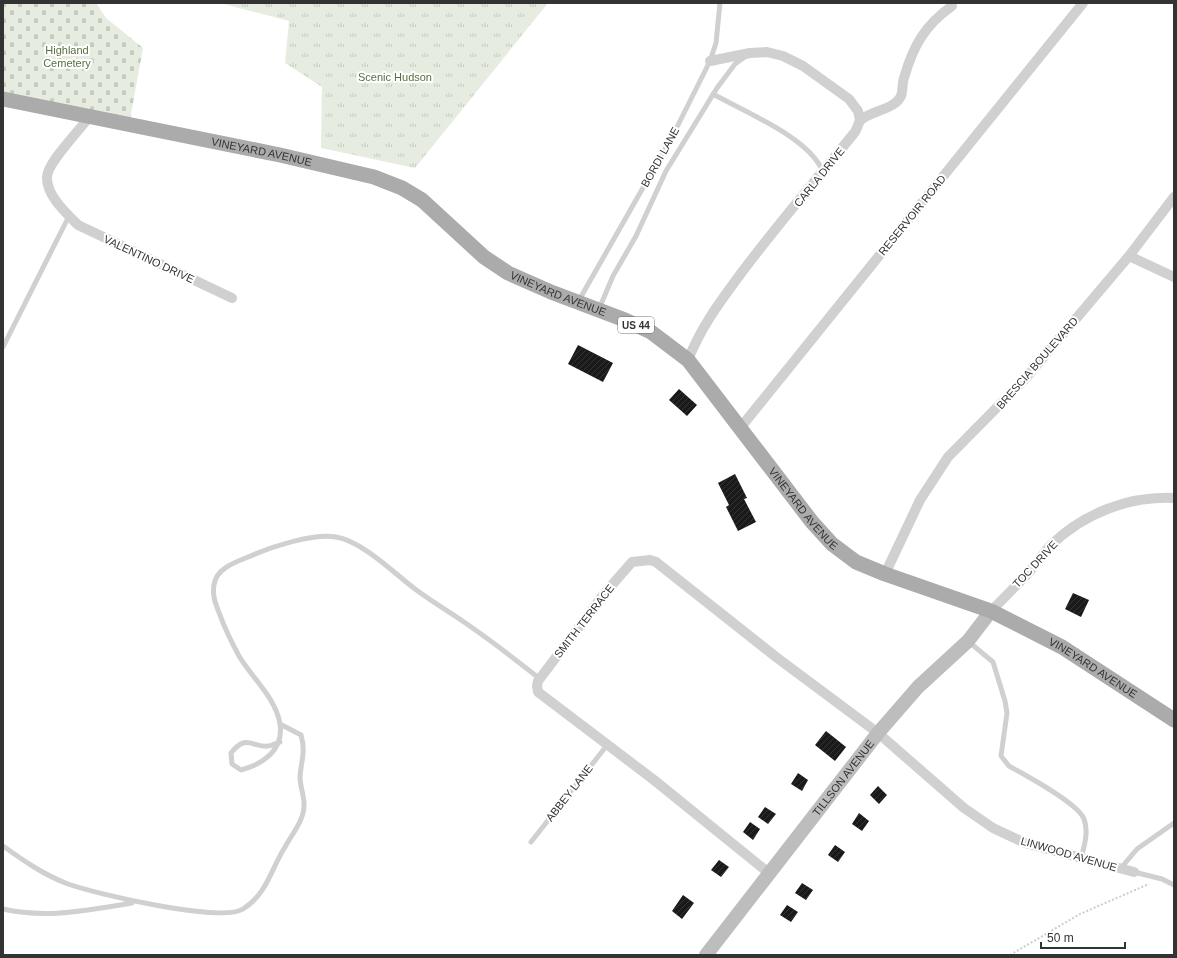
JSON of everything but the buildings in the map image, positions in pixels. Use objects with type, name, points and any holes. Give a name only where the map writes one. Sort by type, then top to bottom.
[{"type":"main road","name":"VINEYARD AVENUE","points":[[3,99],[280,155],[374,177],[402,188],[422,200],[484,258],[508,273],[651,332],[688,360],[741,427],[806,514],[832,544],[856,562],[885,574],[991,611],[1062,646],[1174,720]]},
{"type":"street","name":"RESERVOIR ROAD","points":[[741,427],[1083,3]]},
{"type":"street","points":[[710,61],[750,53],[767,52],[783,56],[803,66],[850,99],[858,111],[860,120],[896,102],[901,96],[902,82],[906,69],[918,41],[926,28],[939,15],[952,6]]},
{"type":"street","name":"VALENTINO DRIVE","points":[[89,117],[52,163],[46,177],[50,192],[78,225],[232,298]]},
{"type":"street","name":"CARLA DRIVE","points":[[688,360],[697,336],[706,321],[756,255],[855,132],[860,120]]},
{"type":"street","name":"BRESCIA BOULEVARD","points":[[885,574],[920,500],[948,457],[1025,379],[1129,256],[1174,197]]},
{"type":"street","points":[[1129,256],[1174,277]]},
{"type":"street","name":"TOC DRIVE","points":[[991,611],[1030,571],[1051,545],[1069,531],[1103,510],[1119,504],[1156,497],[1174,498]]},
{"type":"street","name":"SMITH TERRACE","points":[[540,679],[604,594],[627,567],[632,562],[650,560],[656,562],[688,586],[776,657],[878,734]]},
{"type":"street","name":"TILLSON AVENUE","points":[[706,955],[878,734],[918,687],[968,641],[991,611]]},
{"type":"street","points":[[540,679],[537,686],[538,692],[608,744],[770,874]]},
{"type":"street","name":"LINWOOD AVENUE","points":[[878,734],[964,808],[992,828],[1025,843],[1134,872]]},
{"type":"lane","name":"BORDI LANE","points":[[578,302],[673,135],[710,61],[716,43],[720,3]]},
{"type":"lane","points":[[599,310],[613,276],[636,236],[666,171],[713,94],[735,64],[750,53]]},
{"type":"lane","points":[[713,94],[764,120],[805,148],[819,162],[823,172]]},
{"type":"lane","points":[[3,347],[69,216]]},
{"type":"lane","points":[[280,742],[267,747],[250,742],[236,746],[231,753],[232,764],[241,770],[254,766],[268,758],[280,742],[280,724],[274,705],[240,657],[224,625],[214,598],[214,585],[217,576],[230,564],[256,554],[311,538],[337,537],[366,550],[416,590],[505,651],[540,679]]},
{"type":"lane","points":[[968,641],[993,662],[1005,701],[1007,713],[1001,756],[1004,761],[1071,804],[1082,813],[1085,821],[1086,833],[1081,859]]},
{"type":"lane","points":[[3,846],[39,871],[69,884],[136,902],[205,912],[230,913],[241,910],[254,901],[264,890],[279,857],[302,818],[304,805],[300,777],[305,746],[301,735],[280,724]]},
{"type":"lane","name":"ABBEY LANE","points":[[531,842],[608,744]]},
{"type":"lane","points":[[1121,868],[1136,849],[1174,823]]},
{"type":"lane","name":"LINWOOD AVENUE","points":[[1134,872],[1162,879],[1174,885]]},
{"type":"lane","points":[[3,909],[51,914],[79,912],[136,902]]},
{"type":"path","points":[[1010,955],[1080,914],[1162,879]]},
{"type":"green space","name":"Highland Cemetery","points":[[3,3],[96,3],[106,18],[143,48],[129,125],[3,99]]},
{"type":"green space","name":"Scenic Hudson","points":[[220,3],[548,3],[415,168],[321,148],[322,87],[285,63],[289,21]]}]
